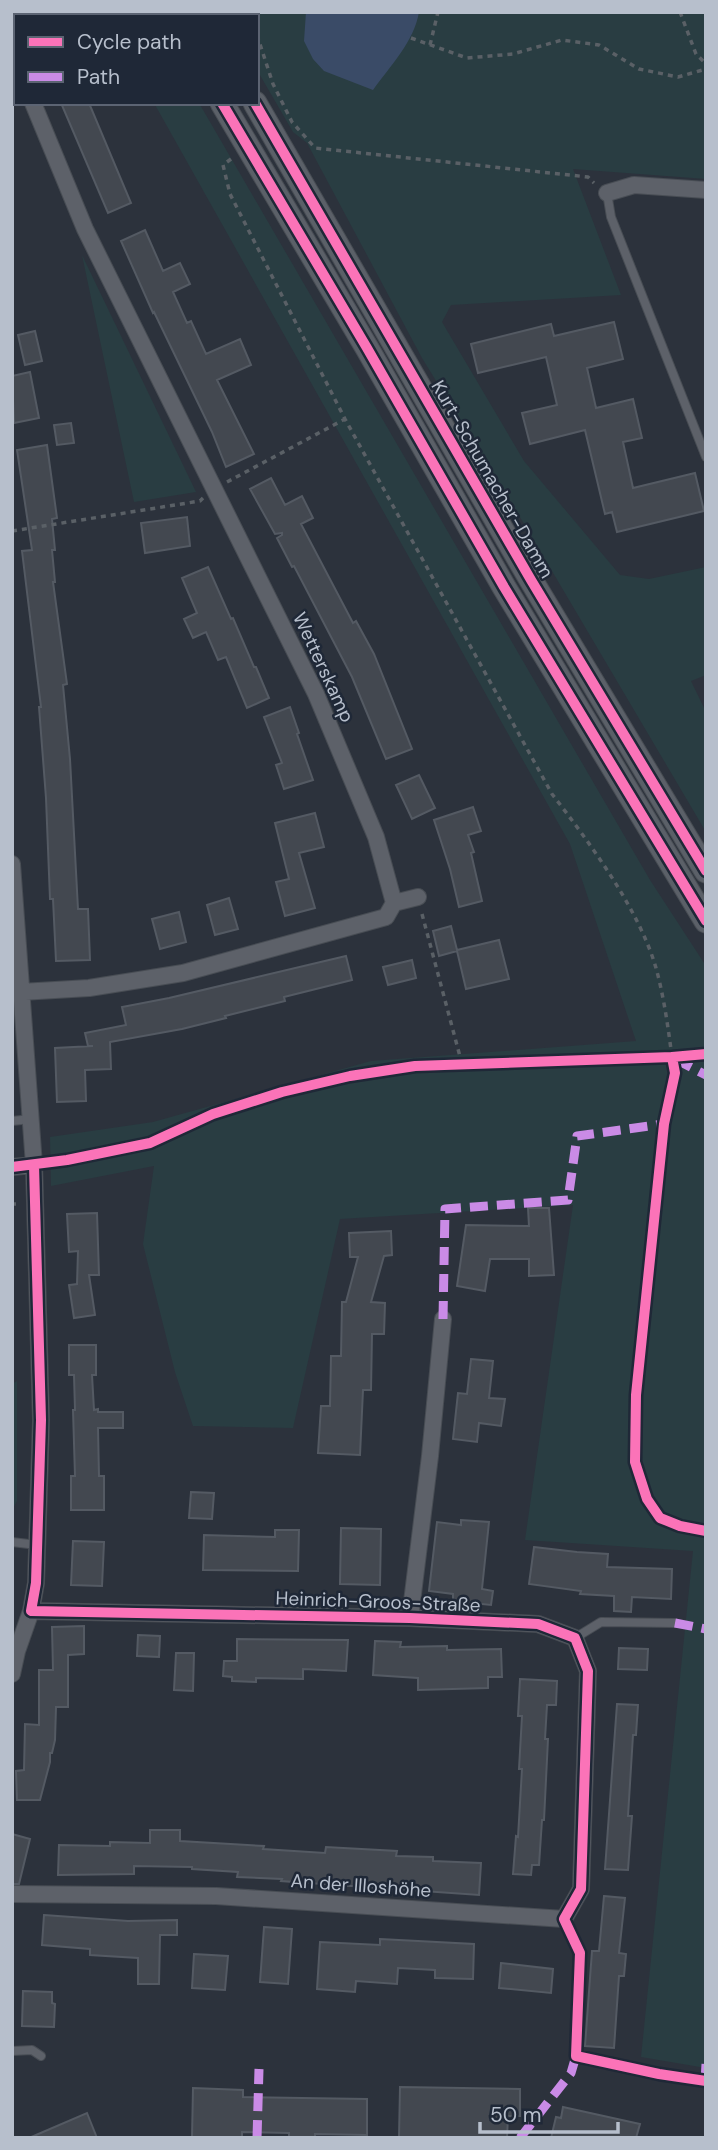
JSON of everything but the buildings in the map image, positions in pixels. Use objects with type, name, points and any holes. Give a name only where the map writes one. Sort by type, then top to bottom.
[{"type":"main road","points":[[223,105],[511,598],[706,920]]},
{"type":"main road","name":"Kurt-Schumacher-Damm","points":[[256,105],[531,580],[706,871]]},
{"type":"street","name":"Wetterskamp","points":[[34,105],[85,229],[316,694],[376,837],[394,903]]},
{"type":"street","points":[[607,193],[634,185],[706,190]]},
{"type":"street","points":[[12,864],[34,1165],[41,1420],[36,1583],[31,1611],[12,1674]]},
{"type":"street","points":[[21,992],[89,988],[183,973],[386,917],[394,903],[418,897]]},
{"type":"street","points":[[12,1167],[34,1165]]},
{"type":"street","name":"Heinrich-Groos-Straße","points":[[410,1618],[443,1320]]},
{"type":"street","name":"Heinrich-Groos-Straße","points":[[31,1611],[410,1618],[538,1624],[575,1638]]},
{"type":"street","points":[[564,1919],[581,1889],[588,1671],[575,1638]]},
{"type":"street","name":"An der Illoshöhe","points":[[12,1894],[216,1896],[564,1919]]},
{"type":"lane","points":[[607,193],[611,217],[706,457]]},
{"type":"lane","points":[[12,1121],[31,1119]]},
{"type":"lane","points":[[12,1542],[38,1545]]},
{"type":"lane","points":[[575,1638],[601,1622],[676,1623]]},
{"type":"lane","points":[[564,1919],[579,1952],[576,2056]]},
{"type":"lane","points":[[12,2051],[32,2050],[41,2056]]},
{"type":"path","points":[[430,45],[438,12]]},
{"type":"path","points":[[411,38],[467,58],[513,54],[562,40],[599,46],[639,69],[678,77],[706,66],[696,54],[680,12]]},
{"type":"path","points":[[259,41],[273,84],[292,122],[315,148],[588,177],[607,193]]},
{"type":"path","points":[[248,148],[223,165],[230,194],[345,419],[551,794],[583,834],[636,918],[655,965],[672,1057]]},
{"type":"path","points":[[12,531],[200,500],[213,489],[345,419]]},
{"type":"path","points":[[418,897],[462,1064]]},
{"type":"green space","points":[[224,12],[706,12],[706,179],[573,169],[621,295],[451,305],[442,322],[524,461],[620,575],[649,579],[706,567],[706,675],[691,681],[706,712],[706,832],[526,527],[422,358],[307,143],[293,132],[259,73],[259,14]]},
{"type":"green space","points":[[155,105],[200,105],[650,880],[706,966],[706,2068],[641,2057],[693,1551],[525,1540],[573,1205],[340,1219],[293,1428],[193,1426],[175,1372],[143,1244],[154,1166],[51,1186],[50,1137],[153,1122],[371,1061],[636,1041],[570,844]]},
{"type":"green space","points":[[82,255],[196,492],[134,502]]},
{"type":"green space","points":[[17,1381],[17,1501],[12,1510],[12,1384]]},
{"type":"water","points":[[306,12],[419,12],[407,44],[373,90],[324,71],[313,59],[304,41]]},
{"type":"marked path","points":[[675,1059],[706,1075]]},
{"type":"marked path","points":[[443,1319],[445,1209],[568,1200],[577,1136],[664,1124]]},
{"type":"marked path","points":[[675,1623],[706,1629]]},
{"type":"marked path","points":[[520,2138],[571,2073],[576,2056],[582,2058]]},
{"type":"marked path","points":[[705,2081],[706,2064]]},
{"type":"marked path","points":[[257,2138],[259,2069]]},
{"type":"cycle path","points":[[223,105],[504,587],[706,921]]},
{"type":"cycle path","points":[[256,105],[531,580],[706,871]]},
{"type":"cycle path","points":[[12,1167],[67,1160],[150,1143],[213,1114],[282,1092],[350,1076],[415,1066],[706,1054]]},
{"type":"cycle path","points":[[672,1057],[675,1073],[664,1124],[636,1395],[635,1462],[647,1499],[660,1518],[680,1526],[706,1531]]},
{"type":"cycle path","points":[[34,1165],[41,1420],[36,1583],[31,1611],[410,1618],[538,1624],[575,1638],[588,1671],[581,1889],[564,1919],[580,1953],[576,2056],[706,2081]]}]
